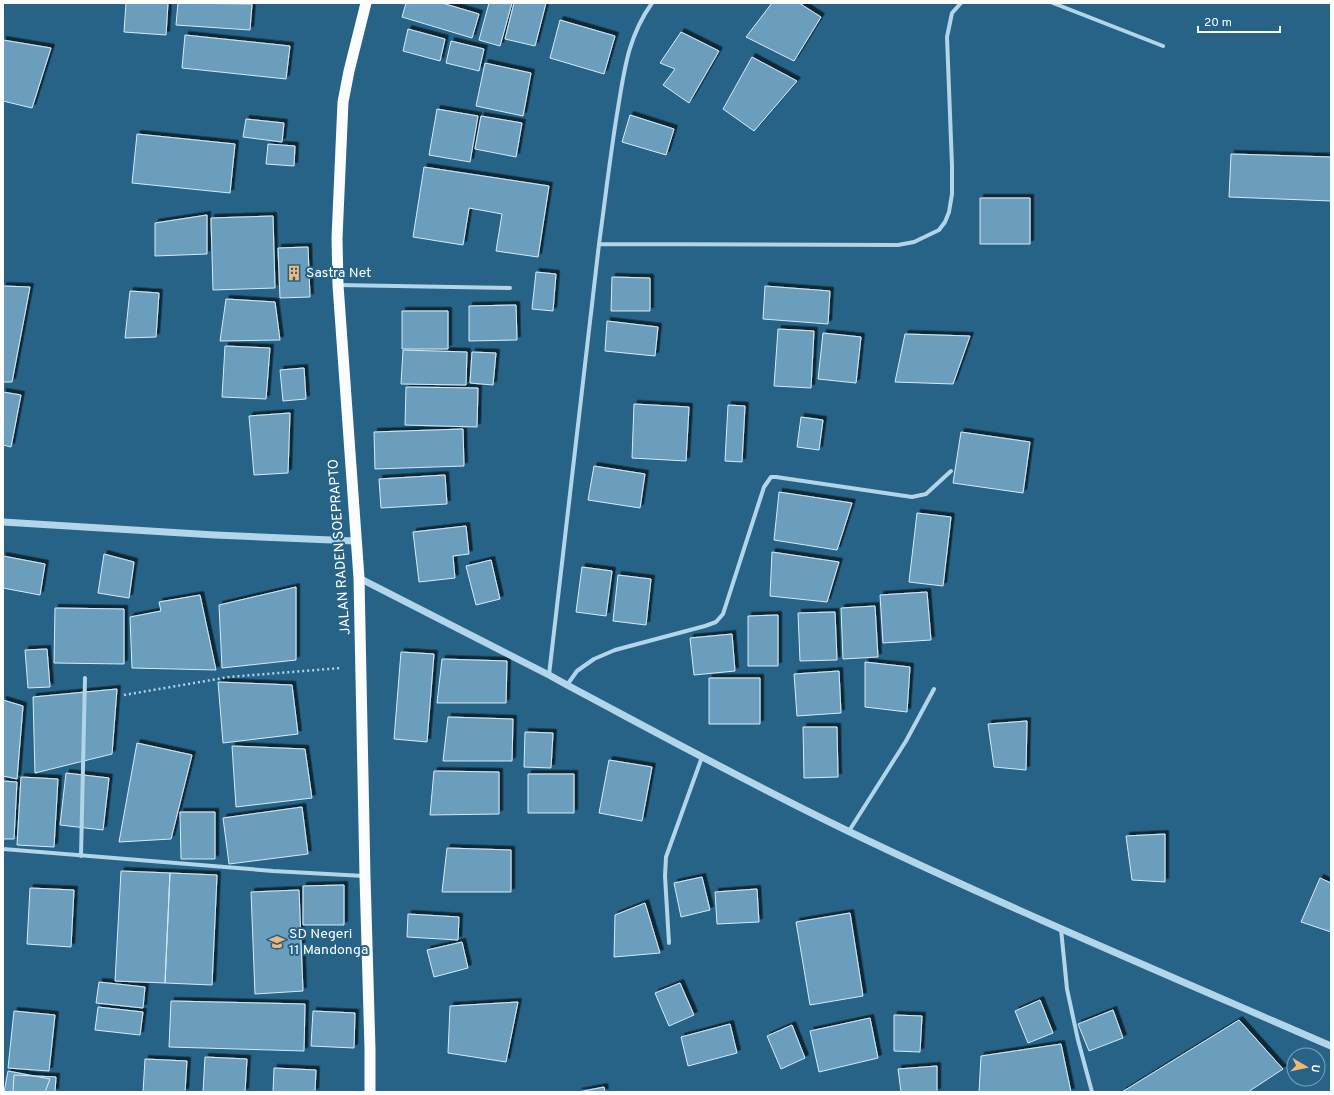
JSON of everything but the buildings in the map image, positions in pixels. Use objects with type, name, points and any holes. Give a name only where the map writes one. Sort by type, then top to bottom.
[{"type":"highway","name":"JALAN RADEN SOEPRAPTO","points":[[366,3],[343,102],[336,238],[355,541],[359,578],[370,1092]]},
{"type":"street","points":[[549,675],[612,142],[625,65],[639,24],[652,3]]},
{"type":"street","points":[[600,244],[898,245],[914,242],[939,230],[945,222],[949,212],[952,194],[947,37],[952,13],[961,3]]},
{"type":"street","points":[[1053,3],[1163,46]]},
{"type":"street","points":[[338,285],[510,288]]},
{"type":"street","points":[[567,685],[577,671],[594,659],[615,650],[705,626],[720,619],[728,599],[764,487],[771,477],[912,497],[926,494],[951,471]]},
{"type":"street","points":[[3,522],[215,535],[355,541]]},
{"type":"street","points":[[359,578],[549,675],[702,757],[848,831],[1061,929],[1331,1046]]},
{"type":"street","points":[[81,856],[85,678]]},
{"type":"street","points":[[848,831],[906,741],[934,689]]},
{"type":"street","points":[[669,943],[665,876],[666,857],[702,757]]},
{"type":"street","points":[[3,849],[273,871],[365,876]]},
{"type":"street","points":[[1061,929],[1067,989],[1078,1040],[1092,1092]]},
{"type":"path","points":[[124,695],[229,677],[361,666]]},
{"type":"place","name":"Sastra Net","points":[[294,273]]},
{"type":"place","name":"SD Negeri 11 Mandonga","points":[[277,942]]}]
